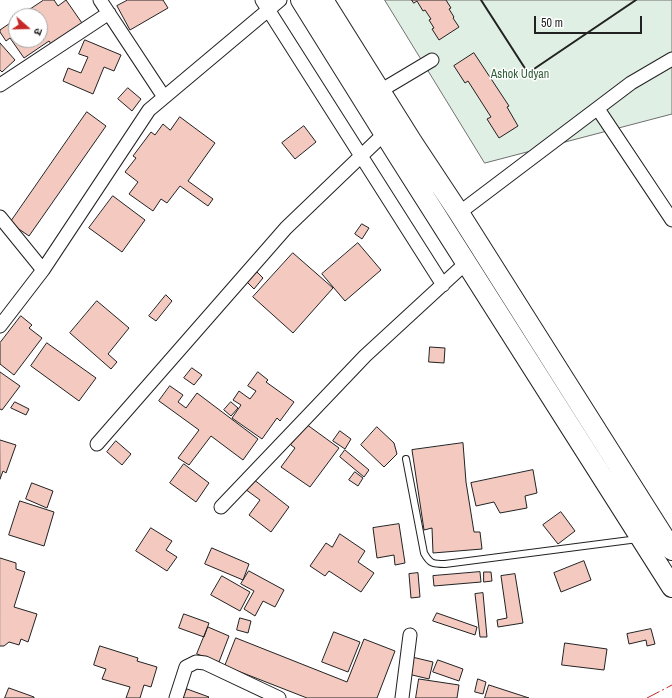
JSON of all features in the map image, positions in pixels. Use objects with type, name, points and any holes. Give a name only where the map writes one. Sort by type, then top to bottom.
[{"type":"main road","points":[[301,0],[384,134],[672,586]]},
{"type":"main road","points":[[323,0],[672,550]]},
{"type":"street","points":[[100,0],[164,97]]},
{"type":"street","points":[[0,326],[43,270],[149,110],[265,5],[280,0]]},
{"type":"street","points":[[265,5],[443,285]]},
{"type":"street","points":[[0,85],[109,13]]},
{"type":"street","points":[[459,213],[631,84],[672,59]]},
{"type":"street","points":[[380,91],[432,60]]},
{"type":"street","points":[[598,109],[672,220]]},
{"type":"street","points":[[97,444],[286,228],[384,134]]},
{"type":"street","points":[[0,217],[43,270]]},
{"type":"street","points":[[221,507],[365,356],[466,263]]},
{"type":"street","points":[[402,698],[410,635]]},
{"type":"street","points":[[176,698],[186,667],[196,662],[205,663],[279,698]]},
{"type":"lane","points":[[406,459],[424,553],[428,560],[434,564],[445,564],[642,539]]},
{"type":"green space","name":"Ashok Udyan","points":[[385,0],[672,0],[672,114],[485,163]]},
{"type":"building","points":[[44,0],[54,0],[58,6],[66,0],[82,23],[51,44],[48,42],[48,8],[32,8]]},
{"type":"building","points":[[128,0],[163,0],[168,8],[130,30],[117,6]]},
{"type":"building","points":[[412,0],[446,0],[451,8],[449,9],[454,17],[453,18],[459,27],[439,40],[432,29],[434,28],[429,20],[431,19],[425,10],[423,11],[417,1],[414,3]]},
{"type":"building","points":[[8,24],[8,40],[6,41],[0,32],[0,30]]},
{"type":"building","points":[[85,40],[121,55],[114,71],[104,67],[93,94],[63,81],[68,68],[81,73],[88,57],[79,54]]},
{"type":"building","points":[[0,43],[15,60],[2,72],[0,70]]},
{"type":"building","points":[[17,48],[39,48],[24,58]]},
{"type":"building","points":[[474,53],[509,106],[507,107],[518,126],[499,138],[487,119],[491,117],[468,81],[465,83],[454,66]]},
{"type":"building","points":[[128,88],[141,99],[132,111],[118,99]]},
{"type":"building","points":[[87,112],[106,126],[29,236],[10,223]]},
{"type":"building","points":[[180,117],[215,143],[188,181],[213,199],[208,206],[180,186],[167,203],[161,199],[153,211],[129,194],[138,182],[125,172],[136,158],[133,156],[151,132],[155,135],[163,124],[170,130]]},
{"type":"building","points":[[304,126],[316,142],[295,159],[282,143]]},
{"type":"building","points":[[113,196],[145,220],[122,252],[89,228]]},
{"type":"building","points":[[362,224],[369,228],[362,239],[355,234]]},
{"type":"building","points":[[358,243],[381,270],[345,301],[322,274]]},
{"type":"building","points":[[293,253],[333,288],[293,333],[253,297]]},
{"type":"building","points":[[255,270],[263,278],[254,289],[246,281]]},
{"type":"building","points":[[166,295],[172,301],[156,321],[149,316]]},
{"type":"building","points":[[97,301],[129,328],[108,354],[117,362],[111,369],[70,333]]},
{"type":"building","points":[[21,316],[32,325],[29,328],[42,338],[14,375],[0,364],[0,343]]},
{"type":"building","points":[[47,343],[96,378],[79,401],[31,366]]},
{"type":"building","points":[[430,347],[445,348],[444,363],[429,362]]},
{"type":"building","points":[[192,368],[202,375],[194,385],[184,378]]},
{"type":"building","points":[[0,372],[20,386],[2,410],[0,409]]},
{"type":"building","points":[[258,372],[268,380],[266,382],[294,402],[280,421],[277,418],[262,439],[232,418],[241,405],[233,400],[239,391],[250,399],[256,391],[248,386]]},
{"type":"building","points":[[170,386],[183,395],[178,402],[186,408],[197,393],[258,439],[243,460],[211,436],[189,465],[178,458],[199,430],[159,401]]},
{"type":"building","points":[[15,402],[29,409],[26,415],[11,408]]},
{"type":"building","points":[[231,402],[238,408],[231,416],[224,410]]},
{"type":"building","points":[[306,424],[339,448],[310,487],[281,467],[295,448],[291,445]]},
{"type":"building","points":[[377,427],[394,443],[397,454],[384,467],[361,445]]},
{"type":"building","points":[[340,431],[351,439],[345,449],[333,441]]},
{"type":"building","points":[[0,440],[16,445],[6,473],[3,471],[0,479]]},
{"type":"building","points":[[116,441],[131,454],[122,465],[107,452]]},
{"type":"building","points":[[463,443],[466,482],[474,532],[480,532],[482,549],[433,553],[432,528],[424,530],[412,450]]},
{"type":"building","points":[[345,450],[369,470],[364,477],[340,457]]},
{"type":"building","points":[[184,464],[209,483],[196,502],[170,483]]},
{"type":"building","points":[[533,470],[537,493],[525,496],[527,508],[500,513],[494,502],[476,506],[471,483]]},
{"type":"building","points":[[355,472],[363,478],[358,486],[349,480]]},
{"type":"building","points":[[253,479],[289,507],[271,532],[249,515],[260,500],[245,489]]},
{"type":"building","points":[[32,483],[53,491],[47,508],[26,499]]},
{"type":"building","points":[[20,501],[54,512],[44,546],[9,535]]},
{"type":"building","points":[[561,512],[575,531],[558,544],[543,525]]},
{"type":"building","points":[[399,524],[405,563],[395,565],[394,555],[377,558],[373,528]]},
{"type":"building","points":[[151,528],[172,541],[166,550],[177,557],[167,571],[136,551]]},
{"type":"building","points":[[340,534],[365,551],[358,562],[374,573],[361,592],[329,571],[325,576],[310,566],[326,543],[332,547]]},
{"type":"building","points":[[212,548],[249,564],[243,580],[205,564]]},
{"type":"building","points":[[0,558],[16,563],[16,569],[25,572],[14,607],[37,614],[28,642],[21,639],[19,645],[9,642],[4,646],[0,646]]},
{"type":"building","points":[[584,561],[591,580],[561,592],[554,573]]},
{"type":"building","points":[[249,571],[284,590],[275,607],[263,601],[255,616],[244,609],[254,591],[241,584]]},
{"type":"building","points":[[480,572],[481,582],[434,586],[433,576]]},
{"type":"building","points":[[484,572],[491,572],[492,581],[484,582]]},
{"type":"building","points":[[418,573],[420,597],[411,598],[409,574]]},
{"type":"building","points":[[515,574],[523,623],[498,627],[497,620],[507,618],[501,576]]},
{"type":"building","points":[[222,576],[250,592],[240,611],[211,595]]},
{"type":"building","points":[[483,593],[487,637],[480,637],[475,594]]},
{"type":"building","points":[[437,613],[477,627],[475,635],[433,621]]},
{"type":"building","points":[[184,614],[209,623],[204,637],[179,628]]},
{"type":"building","points":[[240,618],[251,621],[248,633],[237,630]]},
{"type":"building","points":[[208,627],[229,636],[219,662],[197,654]]},
{"type":"building","points":[[651,629],[655,644],[647,646],[646,640],[629,644],[627,634]]},
{"type":"building","points":[[334,632],[360,642],[348,672],[322,662]]},
{"type":"building","points":[[236,638],[347,682],[364,639],[395,651],[377,698],[307,698],[225,666]]},
{"type":"building","points":[[565,643],[607,649],[604,670],[562,665]]},
{"type":"building","points":[[100,646],[138,658],[137,661],[157,667],[151,687],[144,685],[140,698],[126,698],[130,687],[102,679],[106,669],[94,665]]},
{"type":"building","points":[[412,657],[433,662],[429,679],[408,674]]},
{"type":"building","points":[[438,660],[463,669],[459,681],[433,672]]},
{"type":"building","points":[[419,679],[459,685],[457,698],[416,698]]},
{"type":"building","points":[[478,679],[486,682],[483,694],[475,692]]},
{"type":"building","points":[[489,685],[529,698],[485,698]]},
{"type":"building","points":[[9,688],[34,697],[34,698],[5,698]]},
{"type":"building","points":[[187,689],[209,697],[183,698]]},
{"type":"wall","points":[[481,0],[528,73],[636,0]]},
{"type":"power","points":[[647,698],[672,685]]}]
